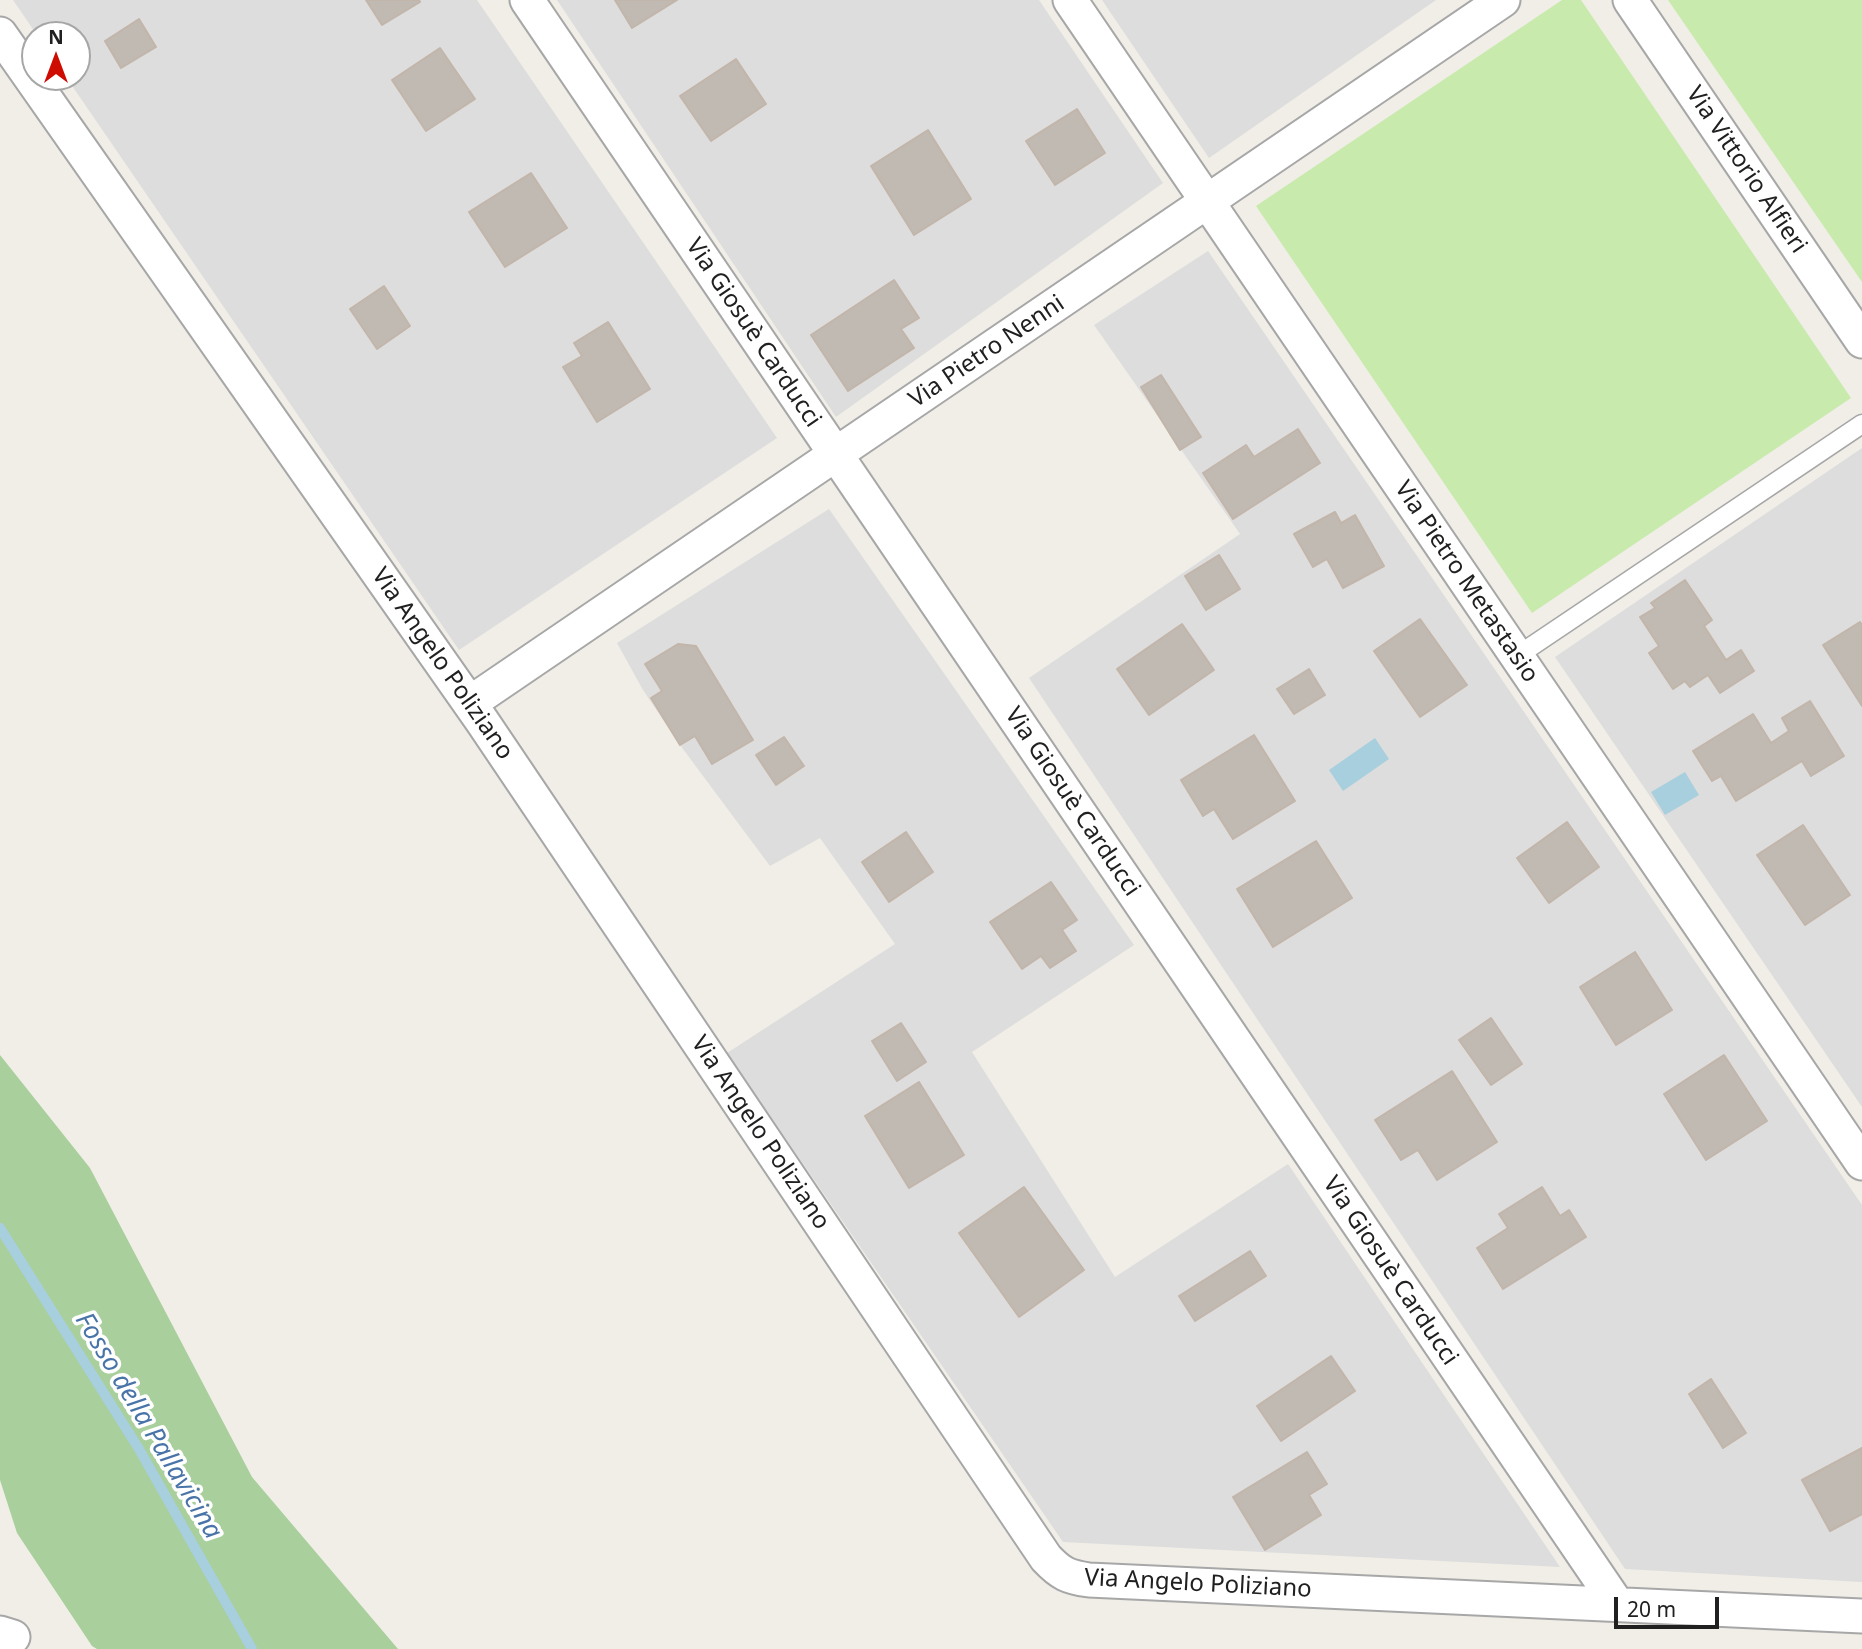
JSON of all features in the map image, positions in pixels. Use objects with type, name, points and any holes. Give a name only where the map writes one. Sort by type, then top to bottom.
[{"type":"street","name":"Via Giosuè Carducci","points":[[527,0],[1616,1604]]},
{"type":"street","name":"Via Pietro Metastasio","points":[[1070,0],[1862,1163]]},
{"type":"street","name":"Via Pietro Nenni","points":[[470,703],[1503,0]]},
{"type":"street","name":"Via Vittorio Alfieri","points":[[1630,0],[1862,341]]},
{"type":"street","name":"Via Angelo Poliziano","points":[[0,34],[470,703],[1046,1558],[1061,1573],[1089,1580],[1862,1616]]},
{"type":"lane","points":[[1517,656],[1862,424]]},
{"type":"shaded area","points":[[13,0],[477,0],[777,438],[459,650],[76,91],[91,91],[91,21],[27,21]]},
{"type":"shaded area","points":[[557,0],[1039,0],[1163,183],[836,417]]},
{"type":"shaded area","points":[[1102,0],[1436,0],[1209,158]]},
{"type":"shaded area","points":[[1208,251],[1862,1205],[1862,1582],[1625,1569],[1029,678],[1240,534],[1094,325]]},
{"type":"shaded area","points":[[1862,448],[1862,1107],[1555,657]]},
{"type":"shaded area","points":[[829,509],[1134,945],[972,1052],[1115,1277],[1288,1164],[1560,1567],[1063,1542],[727,1053],[895,944],[820,838],[770,866],[680,745],[643,690],[617,643]]},
{"type":"green space","points":[[1562,0],[1581,0],[1851,398],[1532,613],[1256,206]]},
{"type":"green space","points":[[1668,0],[1862,0],[1862,282]]},
{"type":"green space","points":[[0,1055],[90,1168],[252,1477],[398,1649],[97,1649],[92,1646],[17,1533],[0,1480]]},
{"type":"water","points":[[1375,738],[1389,759],[1343,791],[1329,770]]},
{"type":"water","points":[[1685,772],[1699,795],[1665,815],[1651,792]]},
{"type":"building","points":[[366,0],[419,0],[420,2],[382,25]]},
{"type":"building","points":[[615,0],[677,0],[632,28]]},
{"type":"building","points":[[139,19],[156,47],[121,68],[105,41]]},
{"type":"building","points":[[440,48],[475,99],[426,131],[392,80]]},
{"type":"building","points":[[736,59],[766,104],[711,141],[680,96]]},
{"type":"building","points":[[1077,109],[1105,153],[1055,185],[1026,141]]},
{"type":"building","points":[[928,130],[971,199],[914,235],[871,166]]},
{"type":"building","points":[[531,173],[567,228],[505,267],[469,212]]},
{"type":"building","points":[[894,280],[919,318],[901,329],[914,348],[848,391],[811,335]]},
{"type":"building","points":[[384,286],[410,326],[377,349],[350,309]]},
{"type":"building","points":[[608,322],[650,389],[597,422],[563,367],[582,356],[574,343]]},
{"type":"building","points":[[1161,375],[1201,437],[1180,450],[1141,387]]},
{"type":"building","points":[[1298,429],[1320,463],[1233,519],[1203,473],[1246,445],[1254,457]]},
{"type":"building","points":[[1335,512],[1341,523],[1355,515],[1384,566],[1343,588],[1327,559],[1313,567],[1294,534]]},
{"type":"building","points":[[1219,555],[1240,589],[1206,610],[1185,576]]},
{"type":"building","points":[[1685,580],[1712,620],[1704,626],[1726,660],[1741,650],[1754,671],[1720,693],[1708,675],[1690,687],[1685,681],[1673,689],[1649,653],[1659,646],[1640,617],[1655,608],[1651,603]]},
{"type":"building","points":[[1420,619],[1467,685],[1420,717],[1374,651]]},
{"type":"building","points":[[1860,622],[1862,625],[1862,706],[1823,645]]},
{"type":"building","points":[[1182,624],[1214,670],[1149,715],[1117,669]]},
{"type":"building","points":[[678,644],[696,646],[753,740],[712,764],[695,736],[680,745],[651,698],[662,691],[645,664]]},
{"type":"building","points":[[1309,669],[1325,695],[1294,714],[1277,689]]},
{"type":"building","points":[[1810,701],[1844,756],[1811,776],[1802,761],[1736,801],[1721,776],[1712,781],[1693,751],[1753,714],[1771,743],[1789,731],[1782,718]]},
{"type":"building","points":[[1254,735],[1295,801],[1233,839],[1214,809],[1203,816],[1181,780]]},
{"type":"building","points":[[784,737],[804,766],[776,785],[756,755]]},
{"type":"building","points":[[1567,822],[1599,867],[1549,903],[1517,858]]},
{"type":"building","points":[[1803,825],[1850,895],[1805,925],[1757,855]]},
{"type":"building","points":[[906,832],[933,872],[889,902],[862,862]]},
{"type":"building","points":[[1316,841],[1352,898],[1273,947],[1237,889]]},
{"type":"building","points":[[1051,882],[1077,920],[1062,930],[1076,951],[1050,968],[1041,956],[1022,969],[990,922]]},
{"type":"building","points":[[1635,952],[1672,1010],[1616,1045],[1580,987]]},
{"type":"building","points":[[1491,1018],[1522,1064],[1491,1085],[1459,1040]]},
{"type":"building","points":[[901,1023],[926,1062],[897,1081],[872,1041]]},
{"type":"building","points":[[1724,1055],[1767,1121],[1706,1160],[1664,1094]]},
{"type":"building","points":[[1452,1071],[1497,1142],[1437,1180],[1418,1150],[1401,1160],[1375,1120]]},
{"type":"building","points":[[919,1082],[964,1155],[909,1188],[865,1116]]},
{"type":"building","points":[[1024,1187],[1084,1270],[1019,1317],[959,1233]]},
{"type":"building","points":[[1542,1187],[1560,1216],[1569,1210],[1586,1237],[1503,1289],[1477,1248],[1508,1228],[1499,1214]]},
{"type":"building","points":[[1250,1251],[1266,1276],[1195,1321],[1179,1296]]},
{"type":"building","points":[[1331,1356],[1355,1391],[1281,1441],[1257,1406]]},
{"type":"building","points":[[1711,1379],[1746,1433],[1723,1448],[1689,1394]]},
{"type":"building","points":[[1862,1448],[1862,1514],[1830,1531],[1802,1480]]},
{"type":"building","points":[[1307,1452],[1327,1484],[1309,1495],[1321,1515],[1265,1550],[1233,1497]]},
{"type":"waterway","name":"Fosso della Pallavicina","points":[[0,1228],[139,1449],[252,1649]]}]
